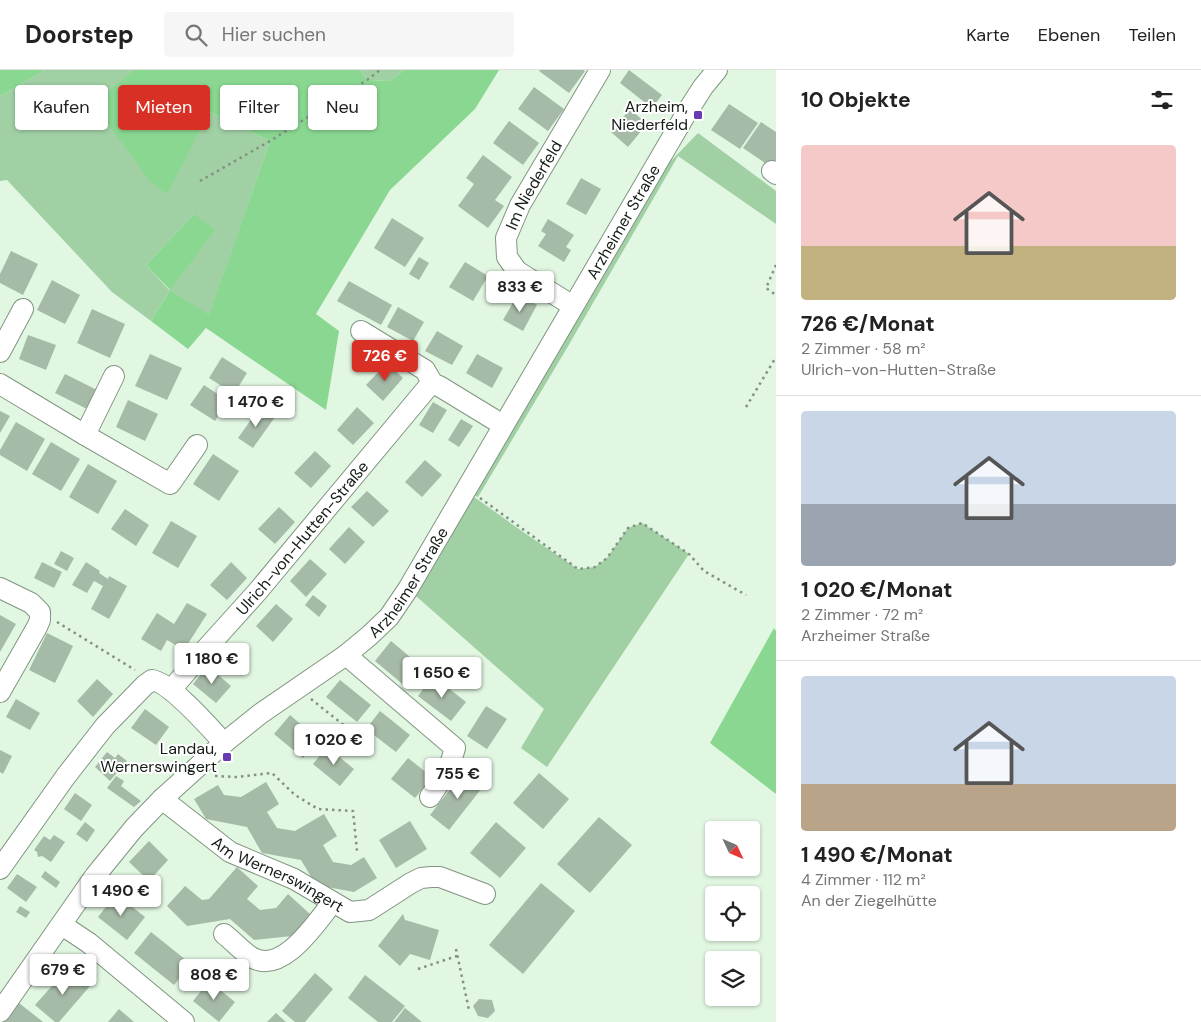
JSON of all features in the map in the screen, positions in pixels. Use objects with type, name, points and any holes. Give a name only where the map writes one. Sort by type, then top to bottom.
[{"type":"street","name":"Im Niederfeld","points":[[573,306],[517,271],[507,257],[506,238],[520,205],[600,70]]},
{"type":"street","name":"Arzheimer Straße","points":[[0,1012],[95,876],[134,828],[224,743],[282,698],[346,655],[389,616],[466,490],[687,112],[703,87],[717,70]]},
{"type":"street","points":[[0,352],[23,310]]},
{"type":"street","points":[[361,331],[425,370],[433,384],[443,388],[503,425]]},
{"type":"street","points":[[84,435],[114,376]]},
{"type":"street","points":[[0,384],[170,484],[197,445]]},
{"type":"street","name":"Ulrich-von-Hutten-Straße","points":[[171,690],[285,559],[421,393],[433,384]]},
{"type":"street","points":[[0,588],[33,606],[37,627],[0,692]]},
{"type":"street","points":[[346,655],[455,748],[449,768],[430,797]]},
{"type":"street","points":[[0,869],[66,776],[105,726],[152,680],[171,690],[224,743]]},
{"type":"street","name":"Am Wernerswingert","points":[[162,800],[230,852],[294,879],[350,912],[369,910],[411,883],[431,876],[440,877],[485,894]]},
{"type":"street","points":[[224,934],[253,958],[267,961],[283,956],[292,950],[332,903]]},
{"type":"street","points":[[62,925],[89,943],[184,1022]]},
{"type":"path","points":[[200,181],[278,136],[380,70]]},
{"type":"path","points":[[776,265],[766,288],[776,295]]},
{"type":"path","points":[[746,407],[776,357]]},
{"type":"path","points":[[466,490],[578,569],[594,567],[607,558],[628,528],[642,523],[688,554],[704,571],[746,595]]},
{"type":"path","points":[[33,606],[152,680]]},
{"type":"path","points":[[304,701],[311,699],[376,751]]},
{"type":"path","points":[[208,782],[215,776],[236,777],[272,773],[295,794],[318,809],[353,811],[357,851]]},
{"type":"path","points":[[456,949],[469,1010]]},
{"type":"path","points":[[418,968],[458,956]]},
{"type":"green space","points":[[0,70],[45,70],[19,85],[15,85],[15,87],[0,96]]},
{"type":"green space","points":[[45,70],[133,70],[137,85],[118,85],[118,130],[149,130],[166,194],[200,130],[210,130],[210,112],[220,117],[220,130],[247,130],[270,141],[209,316],[170,290],[151,321],[112,292],[7,180],[0,181],[0,96],[15,87],[15,130],[108,130],[108,85],[19,85]],"holes":[[[194,214],[170,290],[146,265]]]},
{"type":"green space","points":[[133,70],[360,70],[367,80],[390,81],[404,70],[499,70],[475,109],[390,190],[316,314],[339,331],[326,410],[206,328],[188,349],[151,321],[170,290],[209,315],[270,141],[247,130],[298,130],[298,85],[220,85],[220,117],[210,112],[210,85],[118,85],[118,130],[201,130],[167,194],[150,181],[108,124],[108,92]]},
{"type":"green space","points":[[360,70],[404,70],[390,81],[367,80]]},
{"type":"green space","points":[[698,133],[776,191],[776,224],[678,156],[478,497],[470,494],[578,569],[595,567],[607,558],[628,528],[642,523],[689,554],[547,767],[521,748],[544,709],[408,589],[641,192]]},
{"type":"green space","points":[[194,214],[215,230],[170,290],[146,265]]},
{"type":"green space","points":[[774,628],[776,631],[776,794],[710,743]]},
{"type":"building","points":[[540,70],[583,70],[585,71],[569,93]]},
{"type":"building","points":[[629,70],[662,95],[652,108],[620,83]]},
{"type":"building","points":[[534,87],[564,109],[548,131],[518,109]]},
{"type":"building","points":[[729,104],[758,123],[740,149],[711,130]]},
{"type":"building","points":[[630,109],[647,124],[628,147],[611,132]]},
{"type":"building","points":[[509,121],[539,143],[523,165],[493,143]]},
{"type":"building","points":[[761,122],[776,132],[776,160],[771,167],[743,148]]},
{"type":"building","points":[[483,155],[512,177],[495,200],[504,206],[488,228],[458,206],[474,184],[466,178]]},
{"type":"building","points":[[581,178],[601,189],[586,215],[566,204]]},
{"type":"building","points":[[392,218],[424,238],[405,267],[374,248]]},
{"type":"building","points":[[548,219],[574,235],[566,247],[571,250],[564,262],[538,246],[546,234],[541,231]]},
{"type":"building","points":[[11,251],[38,264],[23,295],[0,283],[0,274]]},
{"type":"building","points":[[419,257],[429,263],[419,280],[409,274]]},
{"type":"building","points":[[465,262],[488,276],[473,301],[449,287]]},
{"type":"building","points":[[52,280],[80,295],[65,324],[37,310]]},
{"type":"building","points":[[349,281],[392,305],[381,325],[337,301]]},
{"type":"building","points":[[518,294],[537,305],[523,331],[503,320]]},
{"type":"building","points":[[398,307],[424,322],[413,341],[387,327]]},
{"type":"building","points":[[92,309],[125,324],[110,358],[77,343]]},
{"type":"building","points":[[437,331],[463,346],[452,365],[425,351]]},
{"type":"building","points":[[28,335],[56,345],[46,370],[19,359]]},
{"type":"building","points":[[150,354],[182,368],[167,400],[135,386]]},
{"type":"building","points":[[477,354],[503,368],[492,388],[466,373]]},
{"type":"building","points":[[222,357],[247,373],[234,394],[209,378]]},
{"type":"building","points":[[387,363],[403,378],[383,401],[366,385]]},
{"type":"building","points":[[65,374],[99,391],[89,410],[55,393]]},
{"type":"building","points":[[204,385],[228,401],[215,421],[190,405]]},
{"type":"building","points":[[128,400],[158,414],[145,441],[116,427]]},
{"type":"building","points":[[433,402],[447,410],[433,433],[419,425]]},
{"type":"building","points":[[260,407],[275,417],[253,448],[238,438]]},
{"type":"building","points":[[357,407],[374,423],[353,445],[337,430]]},
{"type":"building","points":[[0,411],[10,416],[0,433]]},
{"type":"building","points":[[461,419],[473,426],[459,447],[448,440]]},
{"type":"building","points":[[16,422],[45,439],[27,471],[0,455],[0,450]]},
{"type":"building","points":[[51,442],[80,459],[61,491],[32,474]]},
{"type":"building","points":[[315,451],[331,466],[311,488],[294,473]]},
{"type":"building","points":[[213,454],[239,471],[219,501],[193,484]]},
{"type":"building","points":[[425,460],[442,475],[422,497],[405,482]]},
{"type":"building","points":[[88,464],[117,481],[98,514],[69,497]]},
{"type":"building","points":[[367,491],[389,511],[373,527],[351,507]]},
{"type":"building","points":[[279,507],[295,522],[275,544],[258,529]]},
{"type":"building","points":[[125,509],[149,525],[136,546],[111,529]]},
{"type":"building","points":[[171,521],[197,536],[178,568],[152,553]]},
{"type":"building","points":[[349,527],[365,542],[345,564],[329,549]]},
{"type":"building","points":[[61,551],[74,558],[67,571],[54,564]]},
{"type":"building","points":[[310,559],[327,574],[306,597],[290,581]]},
{"type":"building","points":[[42,562],[62,572],[54,588],[34,578]]},
{"type":"building","points":[[86,562],[108,579],[109,576],[127,586],[109,619],[91,609],[103,586],[94,581],[87,593],[72,585]]},
{"type":"building","points":[[231,562],[247,578],[227,600],[210,585]]},
{"type":"building","points":[[313,595],[327,606],[319,617],[305,605]]},
{"type":"building","points":[[187,603],[207,614],[184,650],[167,640],[161,651],[141,639],[157,613],[174,624]]},
{"type":"building","points":[[276,604],[293,619],[273,642],[256,626]]},
{"type":"building","points":[[0,615],[16,624],[0,652]]},
{"type":"building","points":[[47,633],[73,646],[55,683],[29,670]]},
{"type":"building","points":[[391,641],[422,667],[406,687],[375,661]]},
{"type":"building","points":[[208,666],[231,686],[216,703],[193,684]]},
{"type":"building","points":[[433,676],[466,702],[451,721],[418,696]]},
{"type":"building","points":[[97,679],[113,694],[93,717],[77,701]]},
{"type":"building","points":[[340,680],[371,705],[357,722],[326,697]]},
{"type":"building","points":[[16,699],[40,713],[30,730],[6,717]]},
{"type":"building","points":[[486,706],[507,719],[487,749],[467,736]]},
{"type":"building","points":[[145,709],[169,727],[156,745],[131,728]]},
{"type":"building","points":[[380,711],[410,735],[396,752],[366,729]]},
{"type":"building","points":[[290,715],[318,739],[303,758],[274,734]]},
{"type":"building","points":[[327,747],[354,769],[340,786],[313,764]]},
{"type":"building","points":[[0,750],[12,756],[3,774],[0,772]]},
{"type":"building","points":[[107,752],[115,758],[118,754],[127,761],[110,781],[95,767]]},
{"type":"building","points":[[408,758],[432,777],[415,798],[391,779]]},
{"type":"building","points":[[466,769],[485,784],[449,830],[430,815]]},
{"type":"building","points":[[539,773],[569,799],[543,829],[513,803]]},
{"type":"building","points":[[116,776],[124,781],[121,786],[141,801],[134,807],[107,788]]},
{"type":"building","points":[[266,782],[279,804],[267,812],[277,828],[295,831],[324,814],[337,836],[323,845],[333,862],[351,865],[364,857],[377,878],[354,892],[316,885],[301,860],[262,853],[247,827],[206,819],[194,799],[218,785],[224,795],[241,797]]},
{"type":"building","points":[[75,793],[92,805],[81,821],[64,809]]},
{"type":"building","points":[[599,817],[632,845],[590,893],[557,864]]},
{"type":"building","points":[[410,821],[427,849],[396,868],[379,840]]},
{"type":"building","points":[[85,822],[95,830],[87,842],[76,834]]},
{"type":"building","points":[[496,822],[526,848],[500,878],[470,853]]},
{"type":"building","points":[[54,835],[65,842],[51,862],[42,856],[38,857],[37,852],[34,850],[44,836],[50,840]]},
{"type":"building","points":[[149,841],[168,860],[149,881],[129,862]]},
{"type":"building","points":[[237,867],[258,886],[247,899],[260,910],[276,908],[288,894],[310,914],[292,936],[254,940],[230,919],[187,926],[167,906],[185,886],[202,900],[209,899]]},
{"type":"building","points":[[45,871],[60,882],[56,888],[41,877]]},
{"type":"building","points":[[17,874],[37,887],[26,902],[7,888]]},
{"type":"building","points":[[541,883],[575,911],[523,974],[489,945]]},
{"type":"building","points":[[116,894],[145,917],[127,940],[98,917]]},
{"type":"building","points":[[20,906],[30,912],[26,918],[16,912]]},
{"type":"building","points":[[403,914],[405,920],[439,930],[430,960],[410,954],[400,966],[378,946]]},
{"type":"building","points":[[151,932],[191,964],[174,985],[134,953]]},
{"type":"building","points":[[68,968],[90,986],[59,1022],[55,1022],[35,1005]]},
{"type":"building","points":[[315,973],[333,989],[305,1022],[295,1022],[282,1011]]},
{"type":"building","points":[[365,975],[405,1006],[392,1022],[378,1022],[348,998]]},
{"type":"building","points":[[209,981],[235,1002],[219,1022],[193,1001]]},
{"type":"building","points":[[479,999],[492,1000],[495,1011],[488,1018],[478,1016],[473,1006]]},
{"type":"building","points":[[19,1003],[43,1022],[5,1022]]},
{"type":"building","points":[[405,1008],[422,1022],[394,1022]]},
{"type":"building","points":[[119,1009],[134,1022],[108,1022]]},
{"type":"building","points":[[276,1013],[286,1022],[267,1022]]},
{"type":"place","name":"Arzheim, Niederfeld","points":[[698,115]]},
{"type":"place","name":"Landau, Wernerswingert","points":[[227,757]]}]
